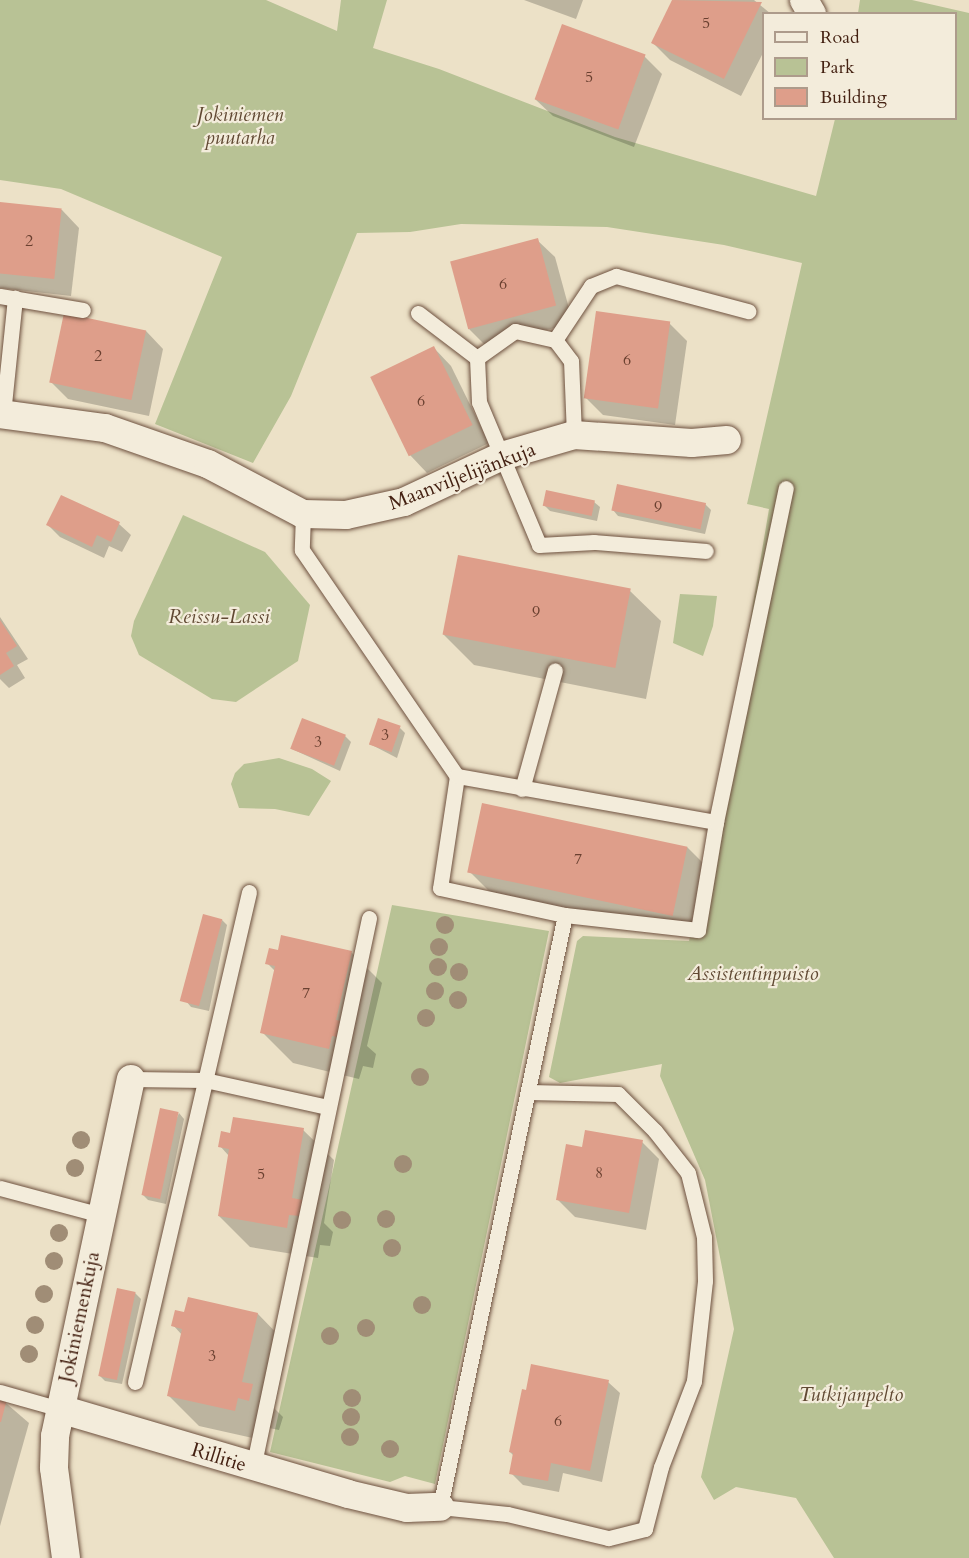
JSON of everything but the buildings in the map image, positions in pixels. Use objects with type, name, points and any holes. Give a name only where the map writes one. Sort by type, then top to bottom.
[{"type":"street","name":"Maanviljelijänkuja","points":[[1,414],[105,428],[208,464],[303,514],[346,515],[404,502],[502,456],[574,435],[692,443],[727,440]]},
{"type":"street","name":"Jokiniemenkuja","points":[[66,1558],[54,1468],[60,1409],[130,1079]]},
{"type":"street","name":"Rillitie","points":[[60,1409],[253,1468],[407,1508],[441,1507]]},
{"type":"lane","points":[[555,340],[591,286],[616,276],[748,311]]},
{"type":"lane","points":[[1,414],[8,297],[83,310]]},
{"type":"lane","points":[[418,313],[477,358]]},
{"type":"lane","points":[[477,358],[515,331],[555,340],[571,361],[574,435]]},
{"type":"lane","points":[[477,358],[479,402],[539,545],[594,542],[706,551]]},
{"type":"lane","points":[[303,514],[302,550],[457,776],[440,888],[565,915],[698,930],[716,822],[786,488]]},
{"type":"lane","points":[[522,789],[555,670]]},
{"type":"lane","points":[[457,776],[716,822]]},
{"type":"lane","points":[[135,1382],[249,892]]},
{"type":"lane","points":[[528,1092],[618,1095],[655,1131],[688,1173],[704,1237],[705,1281],[694,1382],[662,1467],[645,1529],[608,1538],[507,1514],[441,1507],[565,915]]},
{"type":"lane","points":[[253,1468],[369,918]]},
{"type":"lane","points":[[130,1079],[205,1080],[328,1107]]},
{"type":"lane","points":[[0,1188],[101,1215]]},
{"type":"lane","name":"Rillitie","points":[[0,1392],[60,1409]]},
{"type":"green space","points":[[0,0],[266,0],[337,31],[341,0],[387,0],[373,48],[439,69],[615,137],[816,196],[835,120],[957,120],[957,12],[858,12],[860,0],[912,0],[969,13],[969,1558],[834,1558],[796,1498],[736,1487],[714,1500],[701,1477],[734,1329],[705,1180],[660,1076],[662,1064],[560,1083],[549,1077],[577,941],[583,936],[689,941],[721,793],[769,509],[747,504],[802,263],[724,245],[607,227],[461,224],[410,232],[357,233],[291,396],[253,463],[155,424],[222,257],[61,189],[0,180]]},
{"type":"green space","name":"Reissu-Lassi","points":[[183,515],[265,552],[310,605],[298,661],[236,702],[212,699],[139,655],[131,636],[134,621]]},
{"type":"green space","points":[[680,594],[717,596],[713,626],[703,656],[673,643]]},
{"type":"green space","points":[[279,758],[312,769],[331,781],[309,816],[275,809],[239,808],[231,784],[235,773],[244,764]]},
{"type":"green space","points":[[392,905],[549,931],[435,1484],[405,1476],[390,1482],[270,1452]]},
{"type":"park label","name":"Jokiniemen puutarha","points":[[240,126]]},
{"type":"park label","name":"Assistentinpuisto","points":[[753,973]]},
{"type":"park label","name":"Tutkijanpelto","points":[[851,1394]]}]
